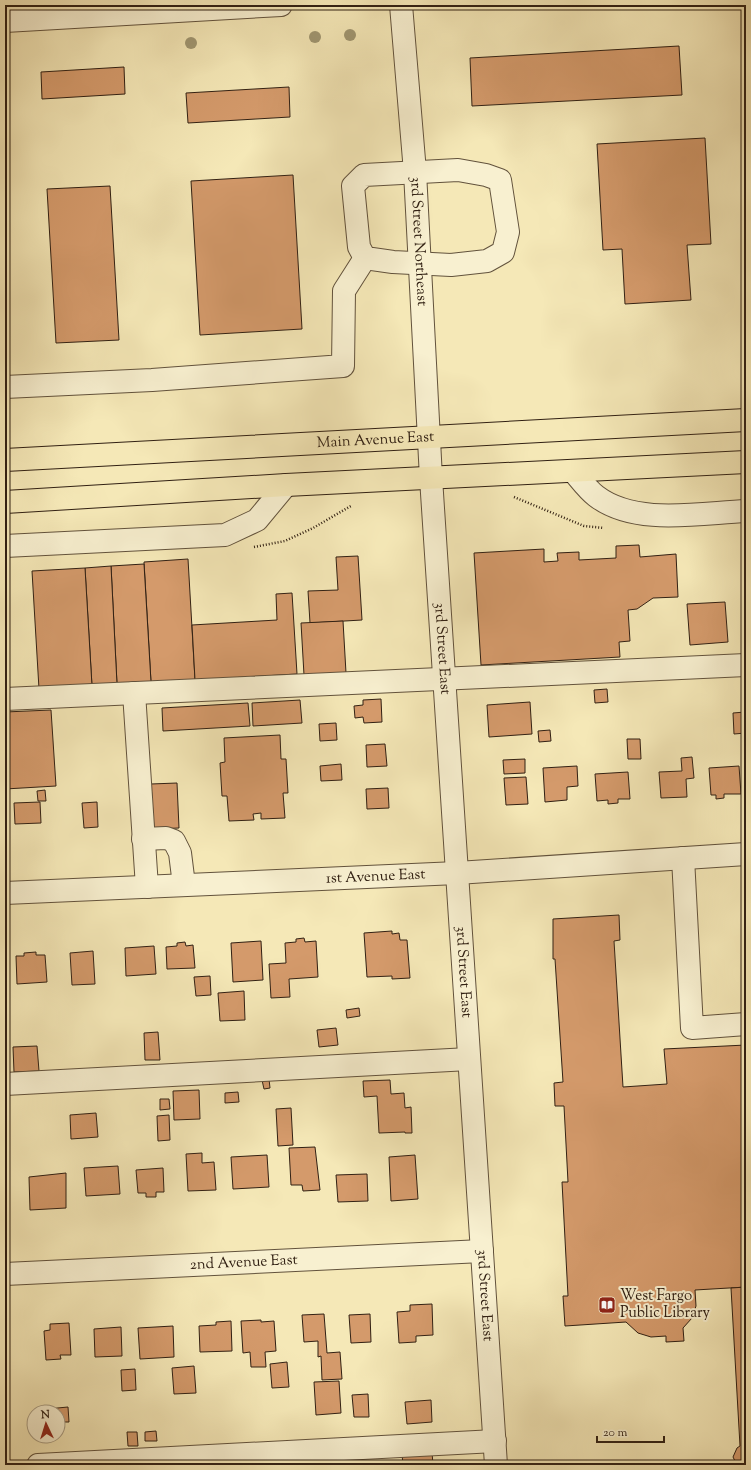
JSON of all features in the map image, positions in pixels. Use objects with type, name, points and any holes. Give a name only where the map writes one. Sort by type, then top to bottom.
[{"type":"main road","name":"Main Avenue East","points":[[5,460],[746,420]]},
{"type":"main road","points":[[5,502],[286,485],[746,462]]},
{"type":"street","points":[[5,21],[281,5]]},
{"type":"street","name":"3rd Street Northeast","points":[[401,5],[415,172],[432,478]]},
{"type":"street","points":[[458,170],[486,175],[500,180],[508,232],[503,252],[487,261],[451,265],[393,262],[365,258],[359,247],[353,186],[364,174],[458,170]]},
{"type":"street","points":[[5,387],[152,380],[343,366],[344,291],[365,258]]},
{"type":"street","points":[[573,471],[595,496],[618,509],[651,516],[746,511]]},
{"type":"street","name":"3rd Street East","points":[[432,478],[496,1465]]},
{"type":"street","points":[[5,546],[225,535],[256,520],[286,485]]},
{"type":"street","points":[[5,699],[746,665]]},
{"type":"street","points":[[134,693],[147,887]]},
{"type":"street","points":[[143,839],[166,838],[174,841],[180,853],[184,885]]},
{"type":"street","name":"1st Avenue East","points":[[5,893],[457,873],[746,854]]},
{"type":"street","points":[[682,858],[692,1028],[746,1024]]},
{"type":"street","points":[[5,1084],[469,1059]]},
{"type":"street","name":"2nd Avenue East","points":[[5,1274],[482,1250]]},
{"type":"street","points":[[38,1465],[495,1441]]},
{"type":"building","points":[[679,46],[682,95],[472,106],[470,58]]},
{"type":"building","points":[[124,67],[125,94],[42,99],[41,72]]},
{"type":"building","points":[[289,87],[290,117],[188,123],[186,93]]},
{"type":"building","points":[[705,138],[711,244],[687,245],[691,300],[625,304],[622,249],[603,250],[597,144]]},
{"type":"building","points":[[293,175],[302,329],[200,335],[191,181]]},
{"type":"building","points":[[110,186],[119,340],[56,343],[47,189]]},
{"type":"building","points":[[639,545],[640,557],[676,554],[678,597],[653,598],[637,609],[628,610],[630,641],[619,642],[620,657],[481,665],[474,553],[544,549],[544,562],[558,561],[557,553],[579,552],[579,560],[616,558],[616,546]]},
{"type":"building","points":[[358,556],[362,620],[310,623],[308,591],[338,590],[336,557]]},
{"type":"building","points":[[188,559],[195,680],[151,682],[144,562]]},
{"type":"building","points":[[144,564],[151,682],[117,684],[111,566]]},
{"type":"building","points":[[111,566],[117,684],[92,686],[85,568]]},
{"type":"building","points":[[85,568],[92,686],[39,689],[32,571]]},
{"type":"building","points":[[292,593],[297,674],[195,680],[192,625],[277,620],[276,594]]},
{"type":"building","points":[[725,602],[728,642],[690,645],[687,604]]},
{"type":"building","points":[[343,621],[346,673],[304,675],[301,623]]},
{"type":"building","points":[[607,689],[608,702],[595,703],[594,690]]},
{"type":"building","points":[[381,699],[382,722],[364,723],[363,717],[355,718],[354,706],[363,705],[363,700]]},
{"type":"building","points":[[300,700],[302,723],[253,726],[252,703]]},
{"type":"building","points":[[530,702],[532,734],[489,737],[487,705]]},
{"type":"building","points":[[248,703],[250,726],[163,731],[162,708]]},
{"type":"building","points":[[51,710],[56,786],[5,789],[5,712]]},
{"type":"building","points":[[745,712],[746,733],[734,734],[733,713]]},
{"type":"building","points":[[336,723],[337,740],[320,741],[319,724]]},
{"type":"building","points":[[550,730],[551,741],[539,742],[538,731]]},
{"type":"building","points":[[280,735],[281,759],[286,759],[288,793],[283,793],[285,818],[261,819],[261,813],[253,814],[254,820],[229,821],[227,796],[222,796],[220,763],[225,762],[224,738]]},
{"type":"building","points":[[627,739],[640,739],[641,759],[628,759]]},
{"type":"building","points":[[385,744],[387,766],[367,767],[366,745]]},
{"type":"building","points":[[692,757],[694,778],[686,779],[687,797],[661,798],[659,772],[682,771],[681,758]]},
{"type":"building","points":[[525,759],[525,773],[504,774],[503,760]]},
{"type":"building","points":[[341,764],[342,780],[321,781],[320,766]]},
{"type":"building","points":[[577,766],[578,786],[567,787],[567,800],[545,802],[543,768]]},
{"type":"building","points":[[739,766],[741,794],[724,794],[724,798],[716,799],[716,795],[711,795],[709,768]]},
{"type":"building","points":[[628,772],[630,799],[618,799],[618,803],[608,804],[608,800],[597,801],[595,774]]},
{"type":"building","points":[[526,777],[528,804],[506,805],[504,778]]},
{"type":"building","points":[[177,783],[179,828],[154,829],[151,784]]},
{"type":"building","points":[[388,788],[389,808],[367,809],[366,789]]},
{"type":"building","points":[[45,790],[46,801],[38,801],[37,791]]},
{"type":"building","points":[[40,802],[41,823],[15,824],[14,803]]},
{"type":"building","points":[[97,802],[98,827],[84,828],[82,803]]},
{"type":"building","points":[[619,915],[620,940],[614,941],[623,1087],[667,1084],[664,1049],[746,1045],[746,1287],[695,1290],[696,1306],[692,1318],[683,1328],[684,1341],[666,1342],[666,1336],[651,1337],[638,1333],[626,1322],[565,1326],[563,1296],[568,1296],[562,1182],[568,1182],[564,1106],[555,1106],[554,1083],[563,1082],[555,959],[553,959],[553,919]]},
{"type":"building","points":[[392,931],[392,934],[399,933],[400,940],[407,940],[410,978],[392,979],[392,976],[367,977],[364,933]]},
{"type":"building","points":[[304,938],[305,942],[316,941],[318,977],[289,979],[290,997],[271,998],[269,964],[286,963],[285,943],[296,942],[296,939]]},
{"type":"building","points":[[261,941],[263,980],[233,982],[231,943]]},
{"type":"building","points":[[185,942],[186,946],[193,945],[195,968],[167,969],[166,947],[177,946],[177,943]]},
{"type":"building","points":[[154,946],[156,974],[126,976],[125,948]]},
{"type":"building","points":[[93,951],[95,984],[72,985],[70,953]]},
{"type":"building","points":[[36,952],[36,955],[45,955],[47,982],[17,984],[16,956],[24,956],[24,953]]},
{"type":"building","points":[[210,976],[211,995],[196,996],[194,977]]},
{"type":"building","points":[[244,991],[245,1020],[220,1021],[218,993]]},
{"type":"building","points":[[359,1008],[360,1016],[347,1018],[346,1010]]},
{"type":"building","points":[[336,1028],[338,1045],[319,1047],[317,1030]]},
{"type":"building","points":[[158,1032],[160,1060],[145,1060],[144,1033]]},
{"type":"building","points":[[37,1046],[39,1071],[14,1072],[13,1047]]},
{"type":"building","points":[[269,1079],[270,1088],[264,1089],[262,1080]]},
{"type":"building","points":[[390,1080],[391,1094],[404,1093],[405,1108],[411,1107],[412,1133],[379,1133],[377,1096],[364,1097],[363,1081]]},
{"type":"building","points":[[199,1090],[200,1119],[174,1120],[173,1091]]},
{"type":"building","points":[[238,1092],[239,1102],[225,1103],[225,1093]]},
{"type":"building","points":[[160,1099],[169,1099],[170,1109],[160,1110]]},
{"type":"building","points":[[291,1108],[293,1145],[278,1146],[276,1109]]},
{"type":"building","points":[[96,1113],[98,1137],[71,1139],[70,1115]]},
{"type":"building","points":[[169,1115],[170,1140],[158,1141],[157,1116]]},
{"type":"building","points":[[315,1147],[320,1190],[303,1191],[302,1185],[291,1185],[289,1148]]},
{"type":"building","points":[[202,1153],[202,1163],[214,1162],[216,1190],[188,1191],[186,1154]]},
{"type":"building","points":[[267,1155],[269,1187],[233,1189],[231,1157]]},
{"type":"building","points":[[415,1155],[418,1199],[391,1201],[389,1157]]},
{"type":"building","points":[[118,1166],[120,1194],[86,1196],[84,1168]]},
{"type":"building","points":[[163,1168],[164,1192],[156,1192],[156,1197],[146,1197],[146,1193],[138,1193],[136,1170]]},
{"type":"building","points":[[66,1173],[66,1208],[30,1210],[29,1177]]},
{"type":"building","points":[[367,1174],[368,1201],[338,1202],[336,1175]]},
{"type":"building","points":[[746,1287],[746,1465],[737,1465],[733,1457],[737,1448],[740,1446],[731,1288]]},
{"type":"building","points":[[432,1304],[433,1335],[416,1336],[416,1342],[399,1343],[397,1312],[410,1311],[410,1305]]},
{"type":"building","points":[[324,1314],[327,1353],[340,1352],[342,1379],[322,1380],[321,1356],[318,1357],[318,1341],[304,1342],[302,1315]]},
{"type":"building","points":[[370,1314],[371,1342],[351,1343],[349,1315]]},
{"type":"building","points":[[261,1320],[261,1322],[274,1321],[276,1351],[265,1352],[266,1367],[251,1367],[250,1352],[243,1353],[241,1321]]},
{"type":"building","points":[[231,1321],[232,1351],[200,1352],[199,1326],[216,1325],[216,1322]]},
{"type":"building","points":[[69,1323],[71,1355],[60,1355],[61,1359],[46,1360],[44,1331],[50,1330],[50,1324]]},
{"type":"building","points":[[173,1326],[174,1357],[140,1359],[138,1328]]},
{"type":"building","points":[[121,1327],[122,1356],[95,1357],[94,1329]]},
{"type":"building","points":[[287,1362],[289,1387],[272,1388],[270,1364]]},
{"type":"building","points":[[194,1366],[196,1393],[174,1394],[172,1368]]},
{"type":"building","points":[[135,1369],[136,1390],[122,1391],[121,1370]]},
{"type":"building","points":[[339,1381],[341,1413],[316,1415],[314,1382]]},
{"type":"building","points":[[368,1394],[369,1417],[354,1417],[352,1395]]},
{"type":"building","points":[[431,1400],[432,1422],[407,1424],[405,1402]]},
{"type":"building","points":[[66,1407],[68,1407],[69,1422],[66,1422]]},
{"type":"building","points":[[156,1431],[157,1441],[145,1441],[145,1432]]},
{"type":"building","points":[[127,1432],[137,1432],[138,1446],[128,1446]]},
{"type":"building","points":[[432,1452],[433,1465],[403,1465],[402,1454]]},
{"type":"place","name":"West Fargo Public Library","points":[[607,1305]]}]
